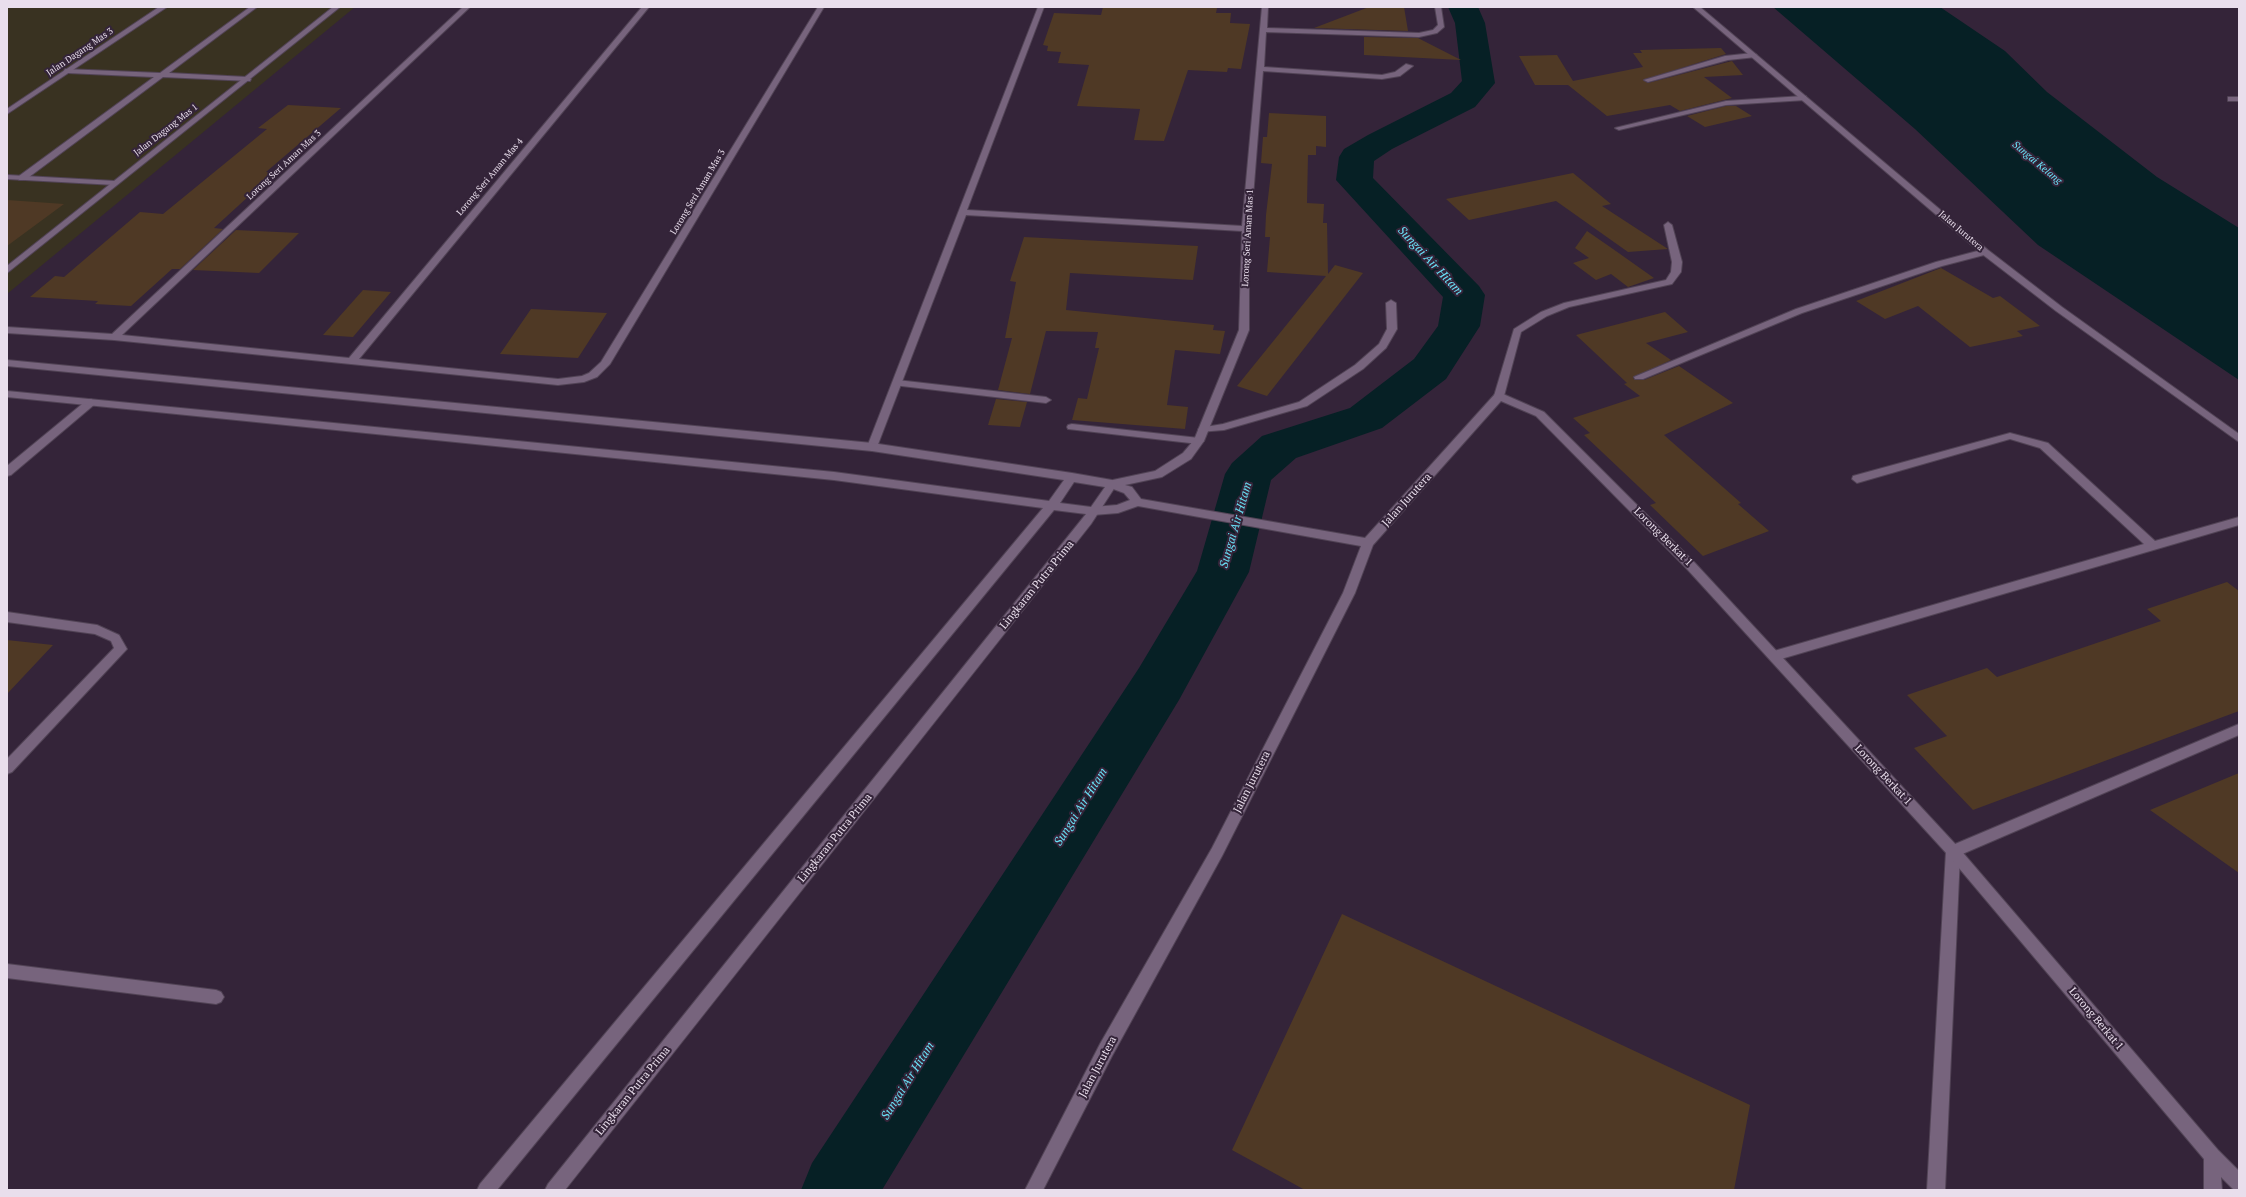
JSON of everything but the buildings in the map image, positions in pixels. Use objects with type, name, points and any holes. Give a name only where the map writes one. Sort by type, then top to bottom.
[{"type":"street","name":"Jalan Dagang Mas 3","points":[[7,112],[164,7]]},
{"type":"street","points":[[22,178],[254,7]]},
{"type":"street","name":"Jalan Dagang Mas 1","points":[[7,270],[337,7]]},
{"type":"street","name":"Lorong Seri Aman Mas 3","points":[[114,337],[467,7]]},
{"type":"street","name":"Lorong Seri Aman Mas 4","points":[[352,361],[646,7]]},
{"type":"street","name":"Lorong Seri Aman Mas 3","points":[[352,361],[558,382],[584,379],[592,375],[605,364],[821,7]]},
{"type":"street","points":[[872,447],[1012,77],[1041,7]]},
{"type":"street","name":"Lorong Seri Aman Mas 1","points":[[1112,484],[1158,474],[1187,456],[1201,435],[1244,330],[1247,229],[1265,7]]},
{"type":"street","points":[[1264,30],[1419,35],[1435,32],[1442,26],[1442,17],[1438,7]]},
{"type":"street","name":"Jalan Jurutera","points":[[1696,7],[1985,252],[2059,309],[2239,439]]},
{"type":"street","points":[[1648,80],[1728,58],[1753,56]]},
{"type":"street","points":[[1261,69],[1382,77],[1397,74],[1410,66]]},
{"type":"street","points":[[68,71],[247,79]]},
{"type":"street","points":[[1620,128],[1726,103],[1803,98]]},
{"type":"street","points":[[7,177],[116,183]]},
{"type":"street","points":[[962,212],[1247,229]]},
{"type":"street","points":[[1499,396],[1517,331],[1544,314],[1566,305],[1618,295],[1669,282],[1676,272],[1677,262],[1668,225]]},
{"type":"street","points":[[1639,377],[1799,311],[1939,264],[1985,252]]},
{"type":"street","points":[[1072,427],[1201,435],[1303,404],[1359,367],[1383,346],[1392,329],[1391,303]]},
{"type":"street","points":[[7,330],[114,337],[352,361]]},
{"type":"street","points":[[7,363],[872,447],[1112,484],[1128,490],[1137,502]]},
{"type":"street","points":[[897,383],[1046,400]]},
{"type":"street","points":[[7,394],[834,476],[1094,511],[1118,508],[1137,502],[1368,543]]},
{"type":"street","name":"Jalan Jurutera","points":[[1034,1190],[1106,1050],[1217,852],[1349,593],[1368,543],[1499,396]]},
{"type":"street","name":"Lorong Berkat 1","points":[[1499,396],[1540,414],[1691,566],[1952,851],[2212,1156],[2239,1183]]},
{"type":"street","points":[[7,472],[91,402]]},
{"type":"street","points":[[1857,479],[2010,436],[2044,445],[2153,546]]},
{"type":"street","points":[[486,1190],[1052,505],[1072,477]]},
{"type":"street","name":"Lingkaran Putra Prima","points":[[554,1190],[1087,521],[1112,484]]},
{"type":"street","points":[[1774,656],[2239,521]]},
{"type":"street","points":[[7,617],[97,630],[115,638],[121,649],[7,768]]},
{"type":"street","points":[[1936,1190],[1952,851],[2239,729]]},
{"type":"street","points":[[7,970],[216,997]]},
{"type":"street","points":[[2212,1156],[2213,1190]]},
{"type":"shaded area","points":[[7,7],[355,7],[7,294]]},
{"type":"water","name":"Sungai Kelang","points":[[1773,7],[1940,7],[2005,51],[2047,92],[2157,177],[2239,228],[2239,380],[2038,245],[1915,129]]},
{"type":"waterway","name":"Sungai Air Hitam","points":[[839,1190],[1159,684],[1223,572],[1249,474],[1279,447],[1366,418],[1430,369],[1459,326],[1464,295],[1354,180],[1357,157],[1380,142],[1463,100],[1479,83],[1470,23],[1463,7]]}]
